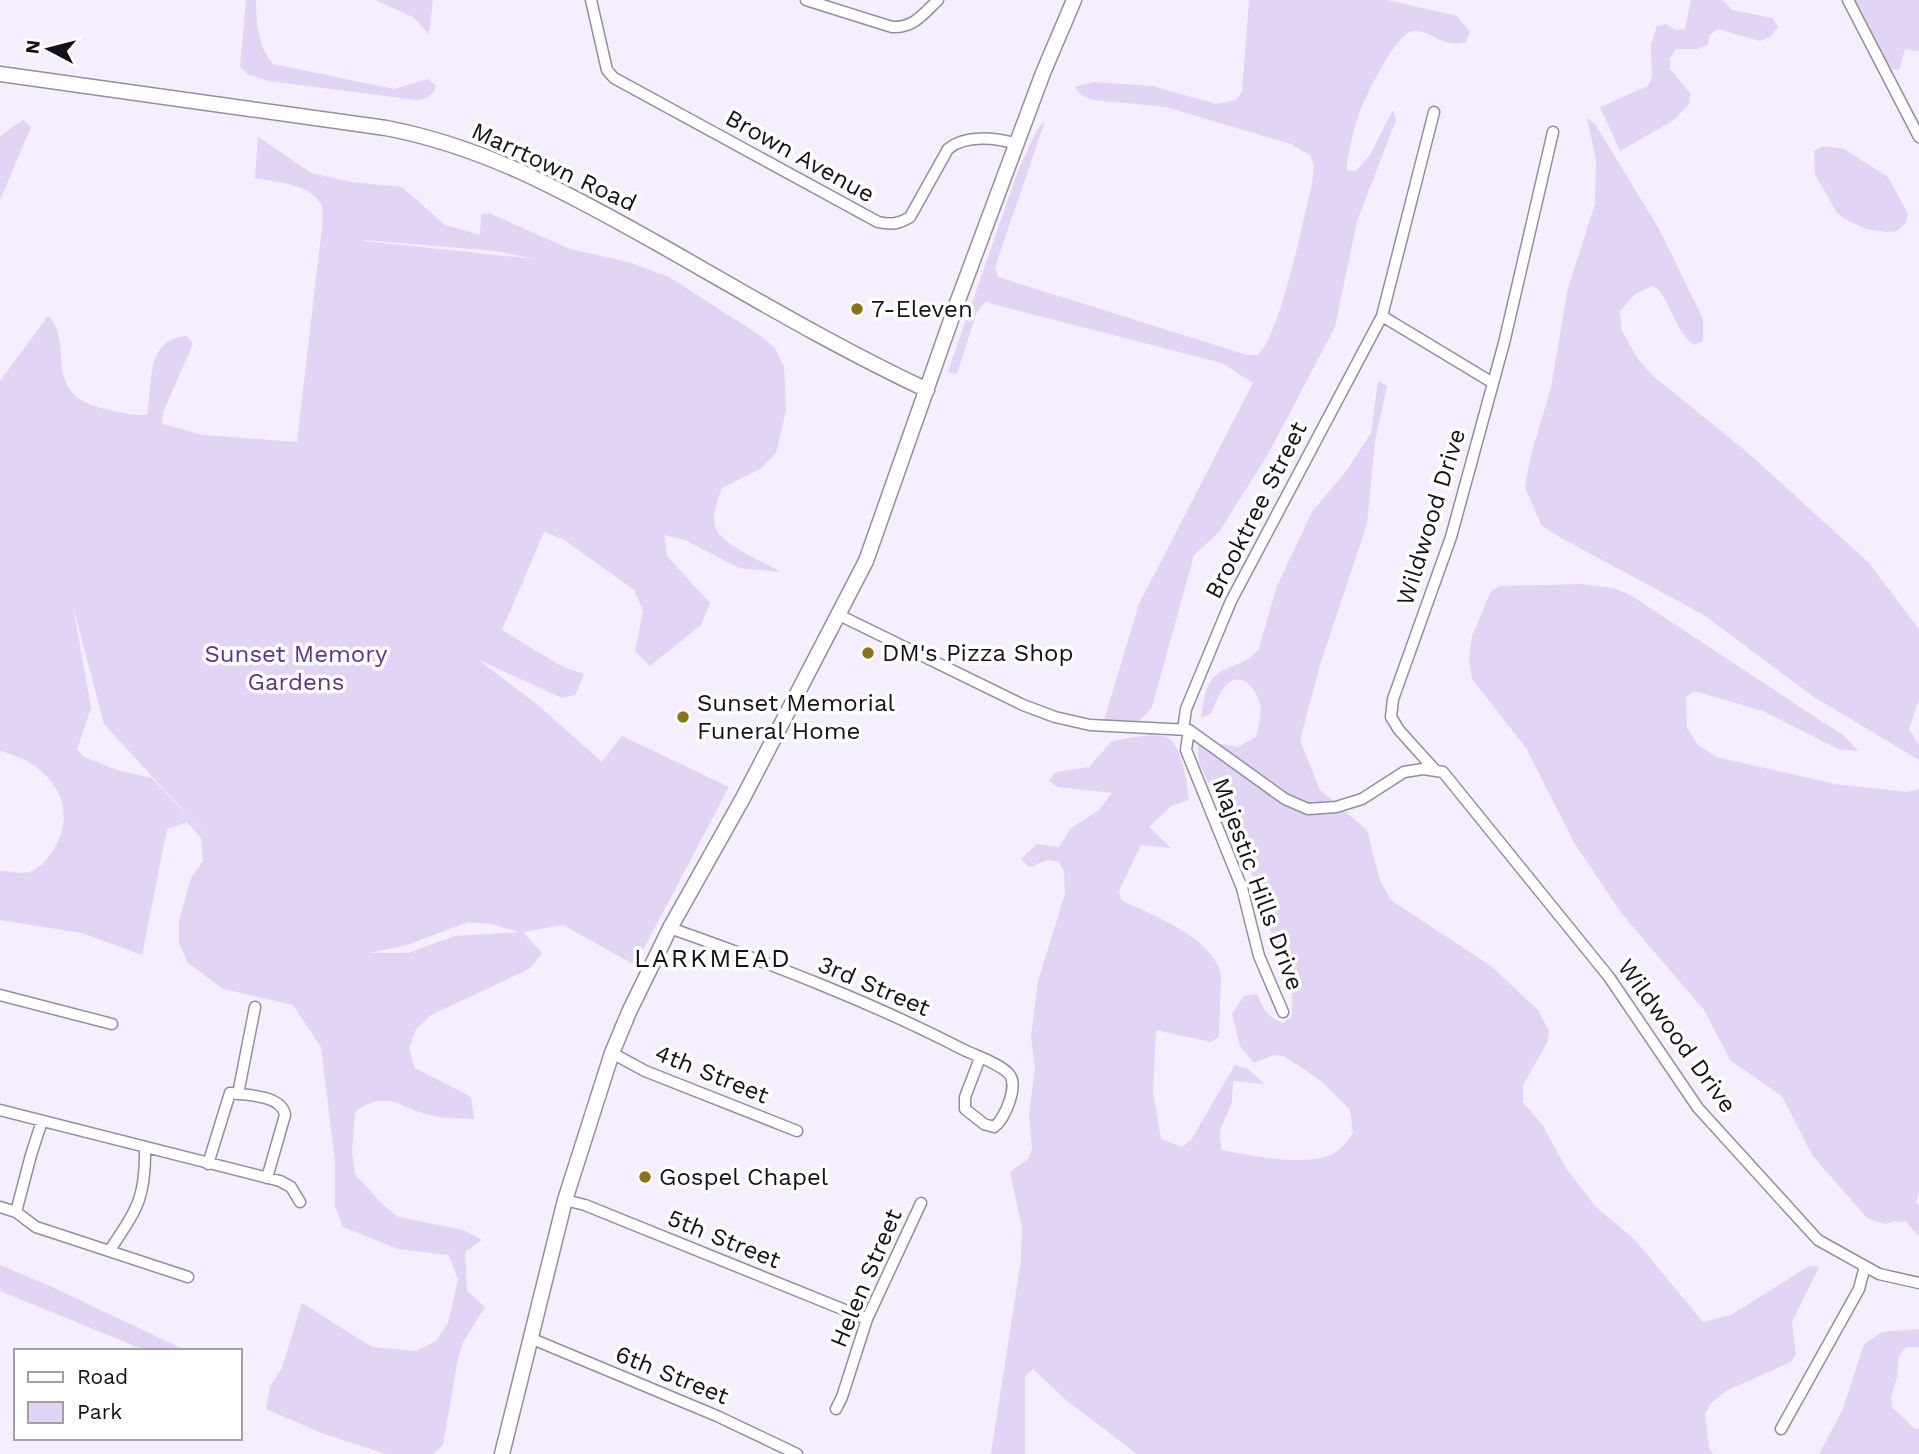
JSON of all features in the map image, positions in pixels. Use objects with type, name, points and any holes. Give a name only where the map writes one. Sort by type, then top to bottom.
[{"type":"main road","points":[[502,1454],[565,1200],[612,1053],[670,928],[743,798],[866,561],[1017,144],[1074,0]]},
{"type":"main road","name":"Marrtown Road","points":[[0,74],[386,128],[421,135],[481,153],[564,192],[855,356],[926,390]]},
{"type":"street","name":"Brown Avenue","points":[[591,0],[607,70],[614,78],[878,222],[888,225],[910,217],[948,149],[955,144],[988,139],[1017,144]]},
{"type":"street","points":[[806,0],[892,27],[905,27],[915,22],[938,0]]},
{"type":"street","points":[[1848,0],[1919,137]]},
{"type":"street","points":[[1434,112],[1382,316],[1493,383]]},
{"type":"street","name":"Wildwood Drive","points":[[1553,132],[1493,383],[1451,537],[1393,698],[1391,717],[1399,730],[1435,770],[1443,772],[1609,977],[1698,1108],[1818,1240],[1879,1274],[1919,1283]]},
{"type":"street","name":"Brooktree Street","points":[[1186,730],[1186,709],[1231,601],[1382,316]]},
{"type":"street","points":[[839,615],[1055,718],[1090,725],[1186,730],[1285,799],[1308,809],[1336,807],[1362,799],[1404,772],[1423,768],[1435,770]]},
{"type":"street","name":"Majestic Hills Drive","points":[[1186,730],[1186,750],[1242,888],[1259,957],[1283,1012]]},
{"type":"street","name":"3rd Street","points":[[670,928],[856,999],[980,1058],[1007,1072],[1012,1079],[1013,1088],[1000,1122],[994,1127],[984,1124],[965,1109],[965,1097],[980,1058]]},
{"type":"street","points":[[0,995],[112,1024]]},
{"type":"street","points":[[238,1094],[255,1007]]},
{"type":"street","name":"4th Street","points":[[612,1053],[645,1071],[797,1132]]},
{"type":"street","points":[[208,1164],[230,1093],[264,1099],[284,1108],[285,1115],[267,1178]]},
{"type":"street","points":[[0,1110],[267,1178],[291,1187],[300,1202]]},
{"type":"street","points":[[16,1212],[30,1155],[42,1121]]},
{"type":"street","points":[[110,1250],[142,1196],[146,1177],[145,1147]]},
{"type":"street","name":"5th Street","points":[[565,1200],[585,1205],[867,1319]]},
{"type":"street","name":"Helen Street","points":[[836,1409],[867,1319],[921,1203]]},
{"type":"street","points":[[0,1207],[16,1212],[36,1227],[188,1276]]},
{"type":"street","points":[[1781,1429],[1860,1289],[1865,1266]]},
{"type":"street","name":"6th Street","points":[[530,1338],[717,1416],[797,1454]]},
{"type":"green space","points":[[246,0],[256,0],[259,34],[264,50],[273,64],[394,89],[427,79],[436,85],[435,89],[429,96],[416,100],[269,81],[249,75],[240,67]]},
{"type":"green space","points":[[375,0],[433,0],[429,34],[413,17]]},
{"type":"green space","points":[[1249,0],[1387,0],[1457,16],[1470,32],[1466,42],[1458,43],[1450,43],[1420,31],[1407,34],[1391,52],[1375,79],[1358,118],[1346,170],[1356,171],[1370,155],[1393,110],[1396,120],[1357,221],[1335,327],[1268,454],[1219,532],[1194,555],[1152,707],[1140,721],[1104,720],[1139,604],[1253,383],[1222,363],[985,302],[976,314],[957,374],[948,372],[1019,168],[1037,130],[1045,121],[995,267],[998,277],[1247,355],[1258,355],[1275,323],[1290,275],[1312,185],[1314,165],[1310,155],[1291,144],[1166,107],[1093,100],[1081,95],[1075,87],[1094,82],[1152,86],[1216,104],[1236,100],[1242,92]]},
{"type":"green space","points":[[1691,0],[1723,0],[1732,10],[1772,18],[1778,27],[1770,37],[1760,41],[1718,29],[1709,35],[1708,45],[1697,49],[1676,49],[1670,58],[1670,69],[1690,93],[1689,104],[1674,120],[1620,151],[1600,107],[1648,86],[1652,77],[1651,45],[1657,26],[1666,24],[1675,30],[1685,29]]},
{"type":"green space","points":[[1855,0],[1919,0],[1919,51],[1905,49],[1899,70],[1888,69]]},
{"type":"green space","points":[[1587,118],[1595,124],[1659,229],[1703,319],[1703,341],[1694,345],[1681,330],[1659,290],[1653,286],[1634,295],[1620,311],[1622,331],[1638,359],[1653,376],[1747,452],[1868,562],[1919,629],[1919,699],[1909,729],[1919,745],[1919,760],[1814,697],[1704,615],[1542,526],[1525,487],[1531,455],[1551,388],[1568,288],[1595,204],[1596,160]]},
{"type":"green space","points":[[23,120],[31,127],[0,200],[0,136]]},
{"type":"green space","name":"Sunset Memory Gardens","points":[[258,137],[311,173],[351,182],[402,187],[445,225],[480,235],[481,214],[489,213],[570,249],[632,263],[671,278],[759,335],[775,348],[784,367],[786,411],[776,453],[760,469],[722,488],[714,515],[715,526],[721,537],[781,572],[739,568],[685,540],[664,535],[667,556],[710,603],[701,625],[650,666],[635,651],[643,610],[634,590],[563,539],[544,532],[502,630],[563,667],[584,674],[575,695],[562,698],[479,660],[540,707],[602,762],[622,736],[729,787],[635,965],[563,925],[523,932],[542,953],[529,969],[431,1015],[416,1029],[409,1048],[415,1068],[471,1097],[474,1119],[434,1116],[386,1101],[377,1101],[355,1112],[352,1152],[355,1174],[382,1204],[398,1217],[463,1230],[482,1240],[465,1252],[467,1291],[485,1307],[463,1342],[443,1445],[433,1454],[386,1454],[324,1434],[266,1409],[270,1387],[282,1368],[302,1303],[372,1347],[416,1351],[436,1341],[448,1323],[458,1280],[449,1255],[398,1249],[343,1227],[335,1206],[335,1161],[321,1047],[293,1005],[223,989],[187,962],[179,942],[179,921],[191,878],[203,861],[201,838],[187,822],[167,829],[142,955],[82,933],[0,920],[0,871],[25,873],[45,862],[61,835],[64,818],[62,802],[46,775],[17,756],[0,751],[0,381],[48,316],[56,327],[65,380],[72,392],[84,402],[105,409],[147,415],[151,377],[157,354],[173,339],[187,336],[193,344],[163,412],[162,424],[203,435],[297,442],[323,210],[318,199],[303,189],[255,178]],"holes":[[[364,241],[496,251],[534,259]],[[73,606],[104,724],[215,845],[152,778],[117,770],[84,757],[77,750],[91,708]],[[468,922],[491,924],[519,932],[455,936],[408,953],[369,953],[407,945]]]},
{"type":"green space","points":[[1823,146],[1844,149],[1888,177],[1908,214],[1905,224],[1897,231],[1866,229],[1837,213],[1815,174],[1814,151]]},
{"type":"green space","points":[[1378,381],[1387,386],[1375,441],[1367,524],[1320,665],[1300,740],[1320,790],[1367,830],[1380,881],[1392,901],[1491,966],[1538,1010],[1549,1031],[1548,1041],[1523,1085],[1523,1102],[1543,1126],[1566,1168],[1595,1206],[1635,1240],[1703,1322],[1731,1315],[1809,1266],[1819,1267],[1792,1322],[1796,1354],[1791,1362],[1726,1391],[1710,1404],[1705,1414],[1709,1447],[1713,1454],[1137,1454],[1066,1400],[1033,1369],[1025,1376],[1025,1454],[991,1454],[1021,1260],[1022,1228],[1010,1172],[1028,1159],[1032,1149],[1029,1114],[1035,1068],[1031,1037],[1038,981],[1065,894],[1064,872],[1059,862],[1048,860],[1029,867],[1021,859],[1037,844],[1059,847],[1071,828],[1099,810],[1112,793],[1058,787],[1049,781],[1056,772],[1089,767],[1112,741],[1148,735],[1162,736],[1173,742],[1183,766],[1189,800],[1171,806],[1149,827],[1171,848],[1141,845],[1119,891],[1121,900],[1164,920],[1193,938],[1206,949],[1221,974],[1219,1037],[1211,1042],[1156,1030],[1153,1092],[1161,1139],[1182,1147],[1191,1140],[1235,1065],[1248,1069],[1264,1084],[1233,1081],[1232,1102],[1220,1131],[1221,1150],[1282,1159],[1314,1159],[1339,1150],[1353,1133],[1350,1110],[1320,1080],[1284,1056],[1273,1055],[1254,1063],[1240,1046],[1232,1014],[1244,996],[1257,994],[1269,1015],[1283,1023],[1292,1016],[1292,995],[1254,879],[1199,763],[1197,740],[1238,747],[1256,737],[1260,705],[1256,693],[1248,683],[1237,680],[1226,685],[1210,714],[1201,718],[1207,689],[1212,679],[1221,671],[1245,661],[1259,648],[1277,586],[1312,512],[1347,470],[1371,433]]},
{"type":"green space","points":[[1581,584],[1613,588],[1632,596],[1844,736],[1858,751],[1838,749],[1763,711],[1694,691],[1686,697],[1687,728],[1698,745],[1716,757],[1835,784],[1907,792],[1919,789],[1919,1192],[1916,1202],[1919,1206],[1919,1236],[1906,1222],[1885,1224],[1867,1218],[1812,1155],[1782,1096],[1731,1061],[1704,1010],[1622,914],[1575,844],[1526,748],[1472,679],[1469,658],[1472,636],[1491,591],[1500,586]]},
{"type":"green space","points":[[0,1265],[183,1349],[142,1349],[0,1291]]},
{"type":"green space","points":[[1919,1329],[1919,1347],[1906,1347],[1899,1356],[1891,1397],[1892,1407],[1915,1429],[1919,1428],[1919,1454],[1819,1454],[1843,1409],[1864,1344],[1882,1332]]},
{"type":"place","name":"7-Eleven","points":[[857,309]]},
{"type":"place","name":"DM's Pizza Shop","points":[[868,653]]},
{"type":"place","name":"Sunset Memorial Funeral Home","points":[[683,717]]},
{"type":"place","name":"Gospel Chapel","points":[[645,1177]]},
{"type":"district","name":"LARKMEAD","points":[[713,958]]}]
